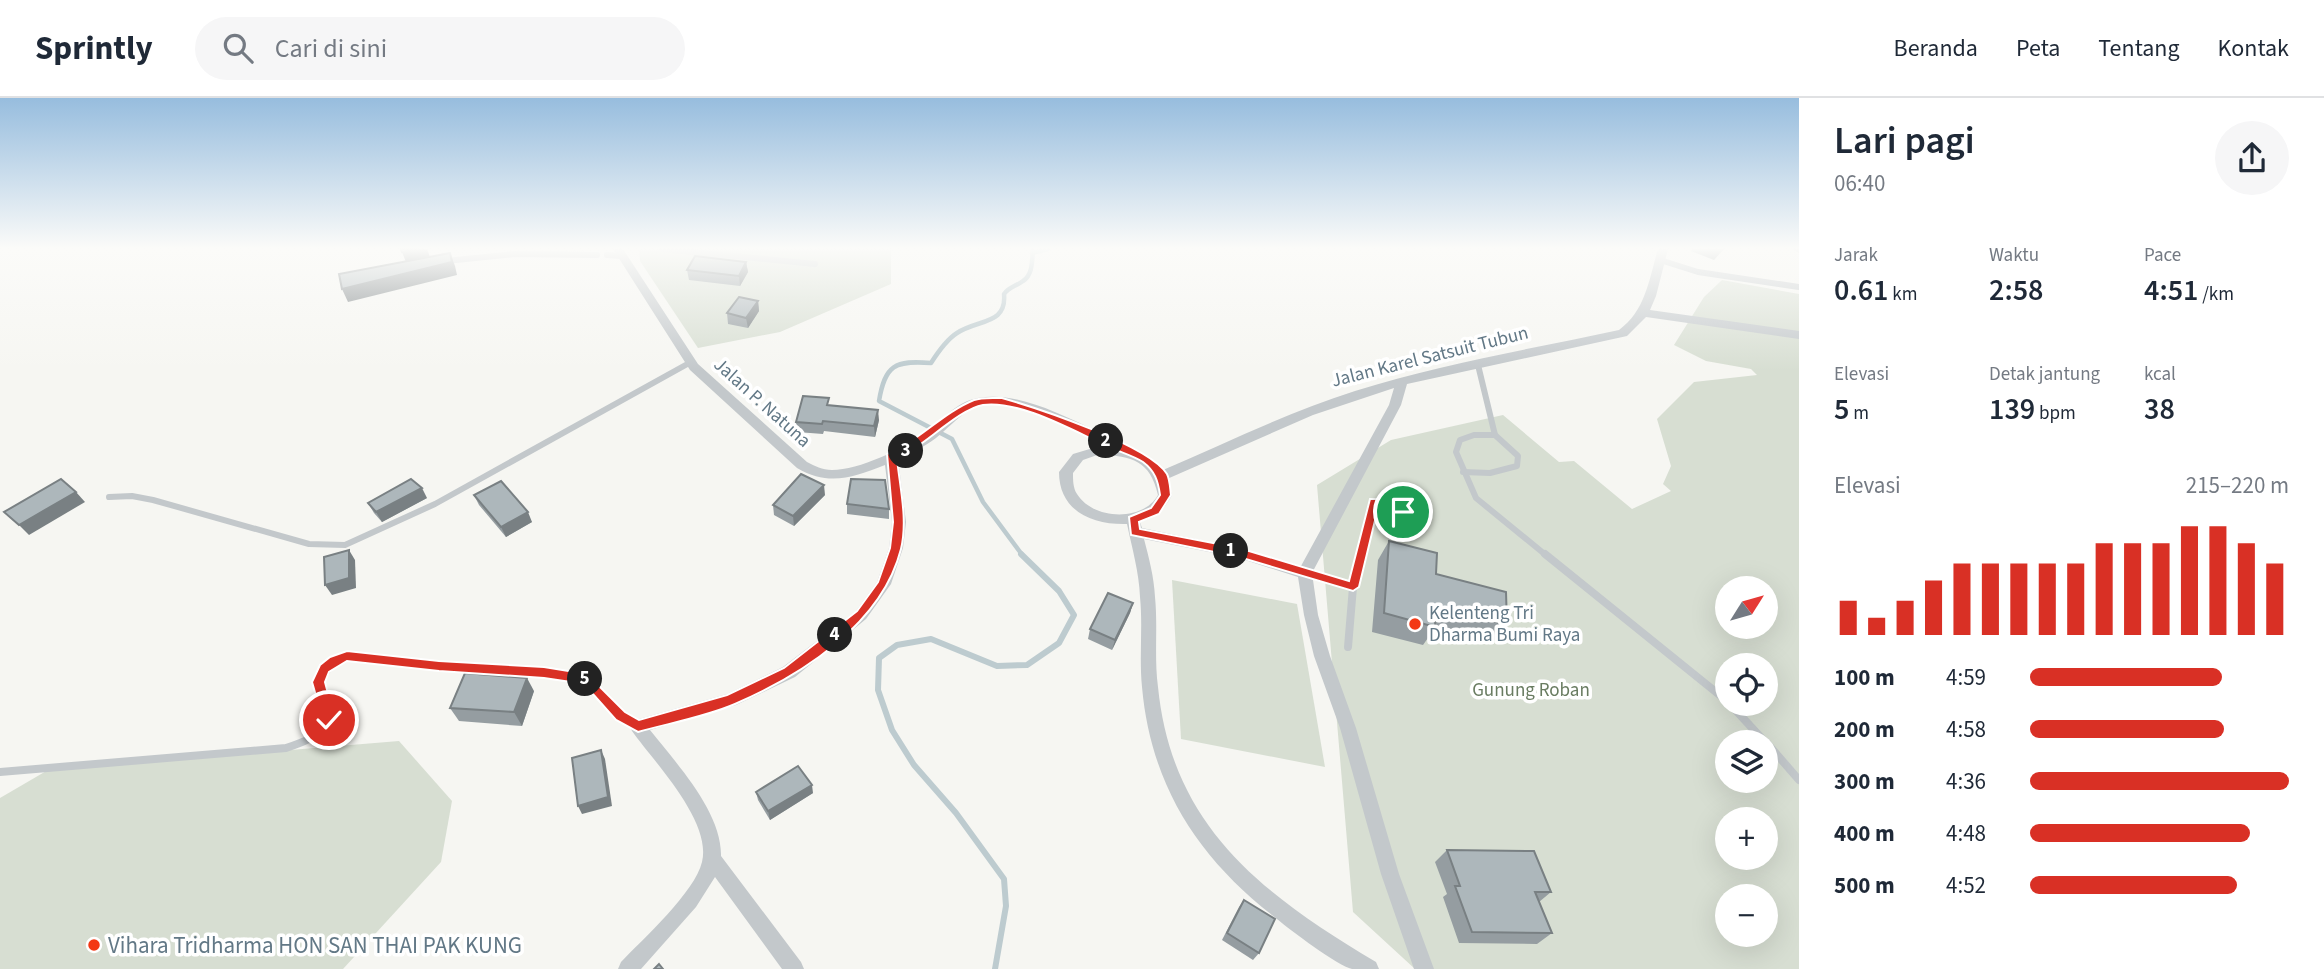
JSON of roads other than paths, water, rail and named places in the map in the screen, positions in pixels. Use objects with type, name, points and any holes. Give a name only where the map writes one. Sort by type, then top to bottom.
[{"type":"street","name":"Jalan P. Natuna","points":[[642,290],[691,362],[802,465],[813,471],[835,475],[891,457],[929,437],[969,406],[1002,401],[1087,431],[1125,452]]},
{"type":"street","points":[[1651,290],[1645,313],[1799,335]]},
{"type":"street","name":"Jalan Karel Satsuit Tubun","points":[[1163,476],[1327,405],[1402,382],[1623,332],[1636,325],[1645,313]]},
{"type":"street","points":[[1402,382],[1395,405],[1305,573],[1311,615],[1322,656],[1348,729],[1390,874],[1424,969]]},
{"type":"street","points":[[1134,526],[1155,511],[1166,495],[1163,476],[1147,460],[1125,452],[1099,449],[1078,457],[1066,472],[1067,490],[1082,508],[1106,518],[1134,526],[1239,553],[1305,573]]},
{"type":"street","points":[[794,969],[712,859],[706,826],[676,775],[638,726],[730,700],[789,672],[861,615],[884,583],[896,548],[899,522],[891,457]]},
{"type":"street","points":[[1134,526],[1148,595],[1151,698],[1167,766],[1186,809],[1217,853],[1266,900],[1310,933],[1369,969]]},
{"type":"street","points":[[628,969],[701,884],[712,859]]},
{"type":"lane","points":[[109,497],[132,496],[153,500],[309,544],[345,545],[435,504],[691,362]]},
{"type":"lane","points":[[1462,472],[1487,474],[1507,471],[1517,466],[1518,456],[1495,435],[1478,365]]},
{"type":"lane","points":[[1495,435],[1474,435],[1460,440],[1456,452],[1462,472],[1476,498],[1715,691]]},
{"type":"lane","points":[[1348,647],[1353,587],[1374,502],[1403,512]]},
{"type":"lane","points":[[1305,573],[1353,587]]},
{"type":"lane","points":[[0,772],[286,748],[310,740],[329,720],[319,682],[324,669],[334,660],[347,656],[439,666],[544,672],[587,679],[621,716],[638,726]]},
{"type":"lane","points":[[1742,716],[1754,730]]},
{"type":"lane","points":[[1778,757],[1799,780]]},
{"type":"waterway","points":[[1009,290],[1004,294],[1004,304],[996,316],[953,336],[942,346],[931,363],[909,363],[894,367],[885,379],[879,401],[952,439],[983,502],[1023,556]]},
{"type":"waterway","points":[[995,969],[1006,906],[1004,879],[956,813],[914,765],[892,730],[878,690],[879,658],[897,645],[931,639],[997,666],[1027,665],[1059,643],[1074,615],[1059,591],[1023,556]]},
{"type":"place","name":"Kelenteng Tri Dharma Bumi Raya","points":[[1415,624]]},
{"type":"place","name":"Vihara Tridharma HON SAN THAI PAK KUNG","points":[[94,945]]},
{"type":"park label","name":"Gunung Roban","points":[[1531,690]]}]
